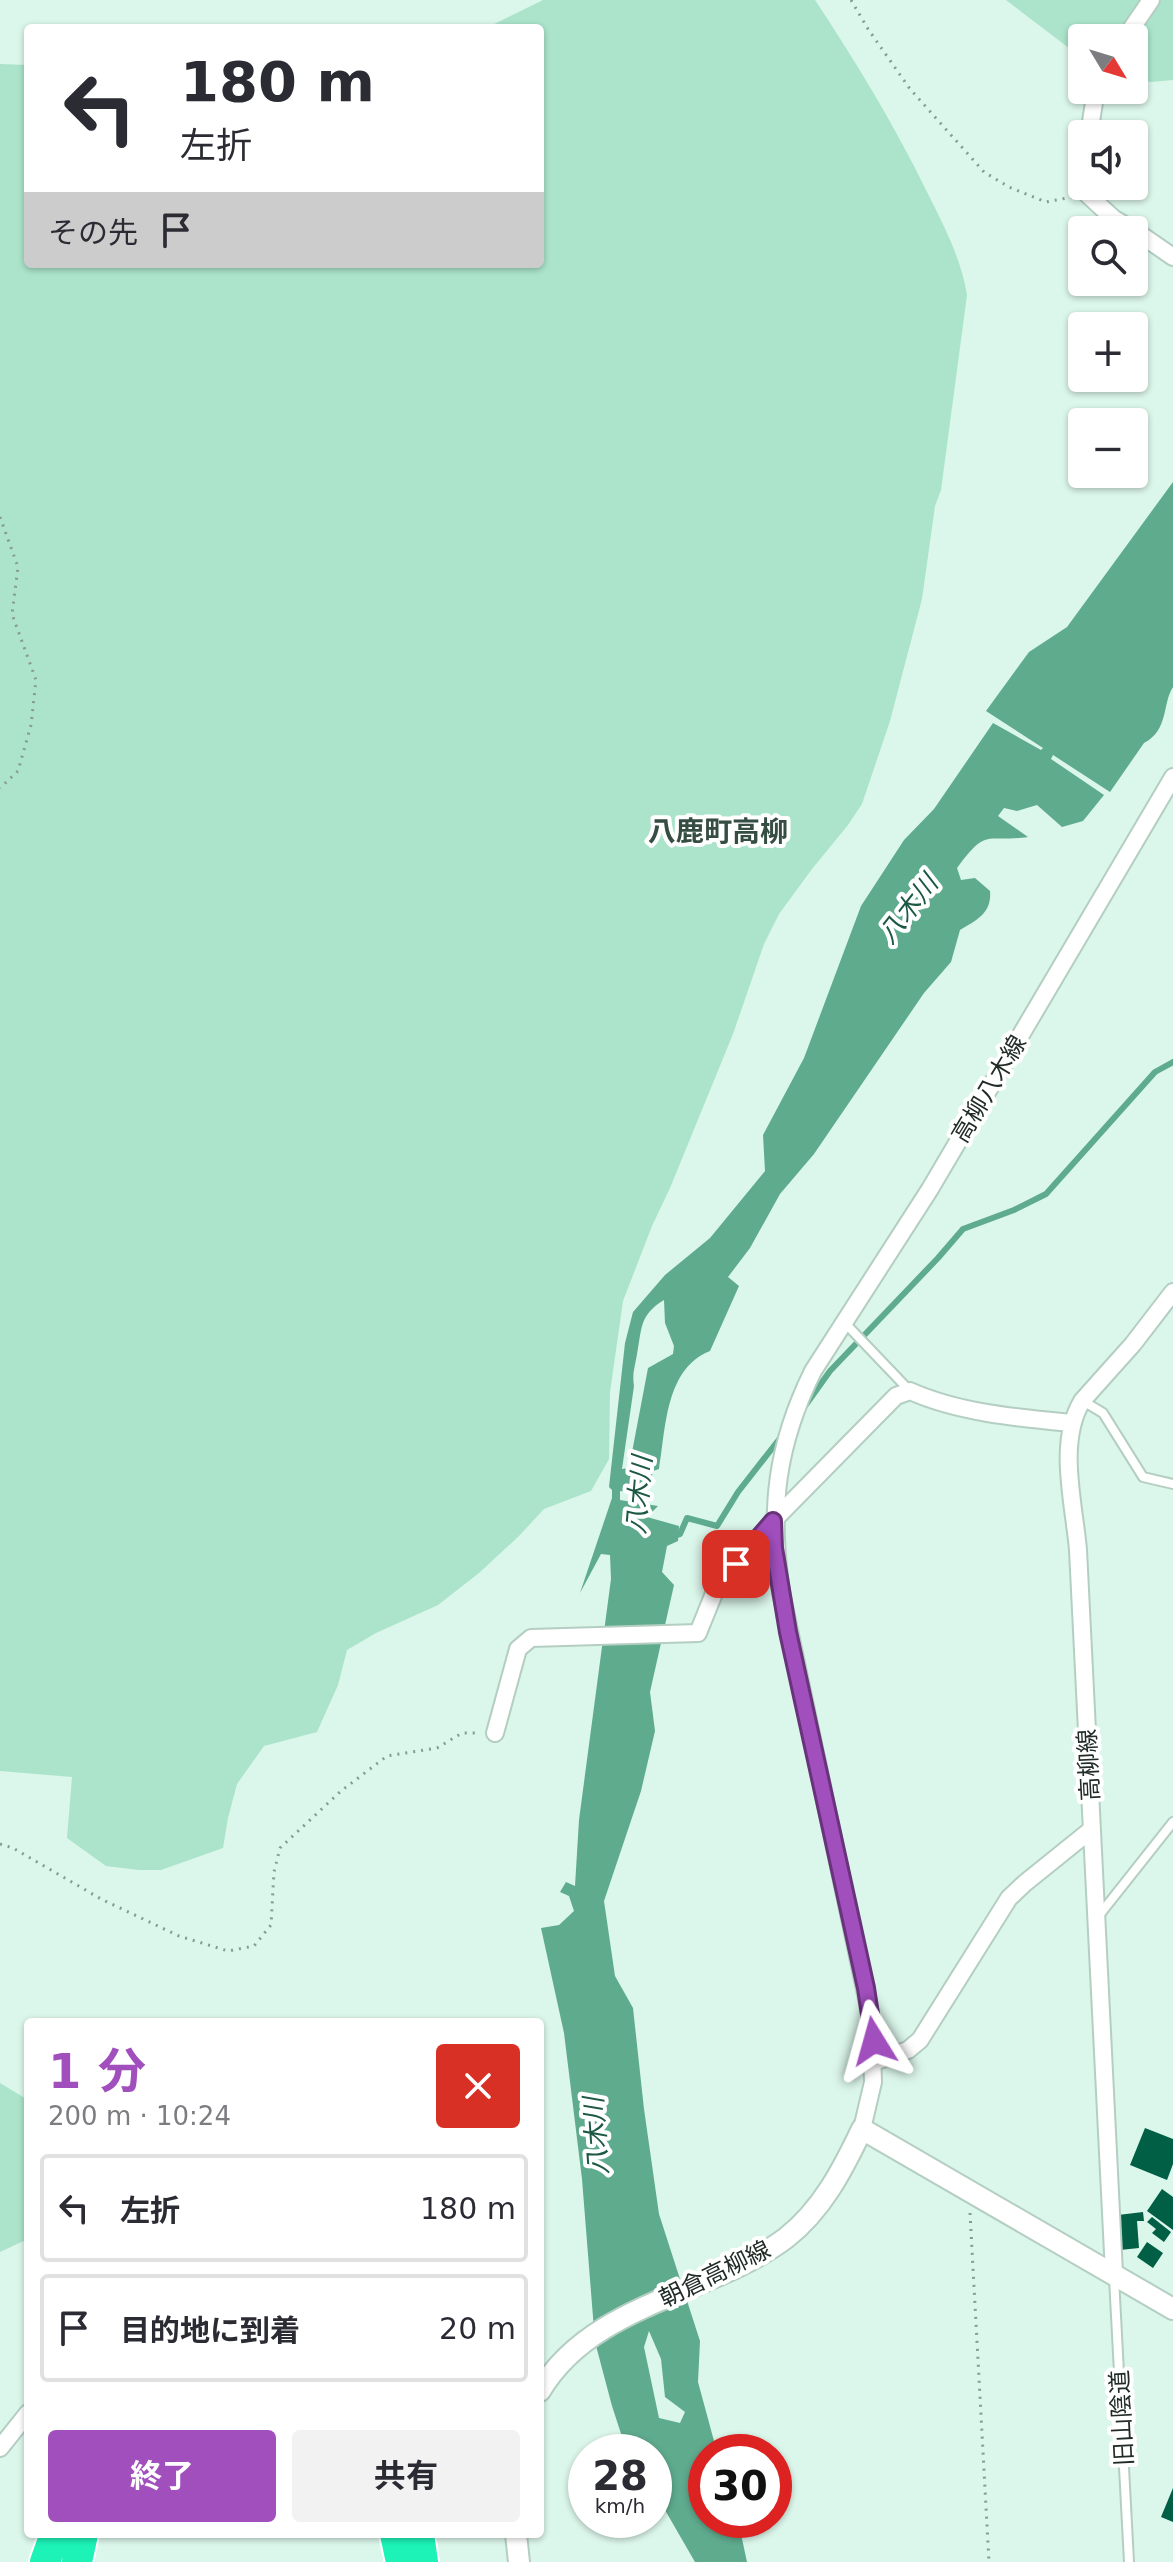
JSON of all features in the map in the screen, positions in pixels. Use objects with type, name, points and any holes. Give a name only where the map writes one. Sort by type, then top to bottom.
[{"type":"highway","points":[[45,2562],[54,2538]]},
{"type":"highway","points":[[77,2562],[82,2538]]},
{"type":"highway","points":[[396,2538],[401,2562]]},
{"type":"highway","points":[[420,2538],[423,2562]]},
{"type":"street","points":[[1135,24],[1151,0]]},
{"type":"street","points":[[1097,200],[1111,216]]},
{"type":"street","points":[[1148,240],[1173,257]]},
{"type":"street","name":"高柳八木線","points":[[773,1521],[783,1454],[800,1399],[844,1321],[930,1189],[1173,777]]},
{"type":"street","name":"高柳線","points":[[1114,2273],[1078,1550],[1071,1469],[1072,1423],[1082,1401],[1133,1344],[1173,1292]]},
{"type":"street","points":[[495,1733],[518,1649],[531,1638],[698,1633],[717,1586],[773,1521],[896,1396],[910,1391],[927,1398],[1016,1417],[1072,1423]]},
{"type":"street","points":[[773,1521],[781,1592],[871,2018],[874,2062],[869,2105],[862,2129],[1173,2309]]},
{"type":"street","points":[[874,2062],[908,2050],[920,2040],[1009,1898],[1092,1829]]},
{"type":"street","name":"朝倉高柳線","points":[[544,2386],[578,2346],[621,2319],[750,2260],[787,2237],[818,2206],[862,2129]]},
{"type":"street","points":[[0,2448],[24,2418]]},
{"type":"street","points":[[516,2538],[519,2562]]},
{"type":"lane","points":[[844,1321],[910,1391]]},
{"type":"lane","points":[[1082,1401],[1103,1413],[1143,1477],[1173,1484]]},
{"type":"lane","points":[[1096,1919],[1173,1822]]},
{"type":"lane","name":"旧山陰道","points":[[1114,2273],[1129,2562]]},
{"type":"path","points":[[851,0],[910,89],[984,172],[1009,187],[1046,202],[1068,196]]},
{"type":"path","points":[[0,517],[18,567],[12,614],[36,680],[31,725],[18,771],[0,788]]},
{"type":"path","points":[[0,1844],[13,1848],[114,1906],[179,1936],[228,1951],[254,1946],[271,1925],[274,1872],[280,1848],[341,1791],[387,1756],[437,1748],[462,1733],[495,1733]]},
{"type":"path","points":[[969,2189],[989,2562]]},
{"type":"shaded area","points":[[543,0],[815,0],[902,143],[940,217],[956,255],[967,295],[941,490],[935,506],[922,599],[890,721],[862,804],[779,914],[764,944],[733,1034],[623,1301],[610,1392],[609,1459],[591,1491],[544,1509],[479,1573],[438,1605],[347,1650],[338,1685],[317,1732],[264,1746],[237,1784],[223,1848],[161,1870],[106,1866],[67,1838],[72,1777],[0,1771],[0,64],[24,65],[24,268],[544,268],[544,24],[494,24]]},
{"type":"shaded area","points":[[1006,0],[1173,0],[1173,80],[1148,81],[1148,24],[1068,24],[1068,47]]},
{"type":"shaded area","points":[[0,2083],[24,2098],[24,2241],[0,2252]]},
{"type":"water","name":"八木川","points":[[1173,482],[1173,687],[1158,731],[1144,743],[1110,792],[1053,755],[1051,759],[1104,795],[1083,821],[1062,827],[1037,805],[1017,811],[1004,808],[998,816],[1028,837],[987,839],[975,847],[957,868],[961,880],[975,878],[990,891],[989,905],[977,919],[960,930],[951,962],[924,993],[814,1154],[780,1194],[750,1248],[728,1277],[739,1286],[710,1351],[684,1371],[676,1385],[666,1418],[659,1469],[653,1471],[650,1487],[641,1488],[638,1493],[620,1491],[620,1500],[658,1506],[647,1517],[679,1526],[678,1541],[667,1546],[662,1572],[674,1585],[650,1692],[655,1731],[641,1791],[604,1901],[615,1976],[633,2008],[659,2214],[700,2341],[698,2382],[712,2434],[688,2434],[688,2538],[742,2538],[747,2562],[695,2562],[672,2522],[672,2434],[621,2434],[595,2342],[582,2179],[564,2033],[541,1928],[559,1925],[574,1911],[569,1896],[560,1892],[566,1882],[575,1886],[579,1820],[611,1579],[610,1555],[601,1554],[580,1593],[612,1498],[609,1487],[625,1343],[633,1312],[665,1275],[710,1238],[765,1171],[763,1135],[804,1058],[861,906],[904,840],[934,809],[993,723],[1041,750],[1043,748],[986,711],[1029,652],[1067,627]],"holes":[[[664,1300],[665,1323],[674,1346],[673,1354],[648,1368],[629,1468],[622,1469],[641,1330],[650,1311]],[[649,2331],[661,2359],[665,2397],[685,2412],[680,2423],[659,2418],[644,2347]]]},
{"type":"building","points":[[1145,2128],[1173,2139],[1173,2164],[1167,2180],[1130,2165]]},
{"type":"building","points":[[1162,2189],[1173,2197],[1173,2230],[1147,2211]]},
{"type":"building","points":[[1143,2212],[1144,2221],[1137,2221],[1139,2248],[1120,2250],[1118,2215]]},
{"type":"building","points":[[1152,2217],[1171,2232],[1164,2242],[1152,2233],[1156,2229],[1147,2222]]},
{"type":"building","points":[[1147,2242],[1163,2253],[1153,2268],[1137,2257]]},
{"type":"building","points":[[1173,2488],[1173,2522],[1161,2517]]},
{"type":"waterway","points":[[805,1406],[830,1371],[963,1229],[1046,1194],[1155,1072],[1173,1062]]},
{"type":"waterway","points":[[673,1536],[680,1534],[687,1518],[717,1526],[738,1492],[781,1437]]},
{"type":"district","name":"八鹿町高柳","points":[[718,831]]},
{"type":"route","points":[[736,1564],[773,1521],[774,1548],[788,1632],[866,1988],[874,2041]]}]
